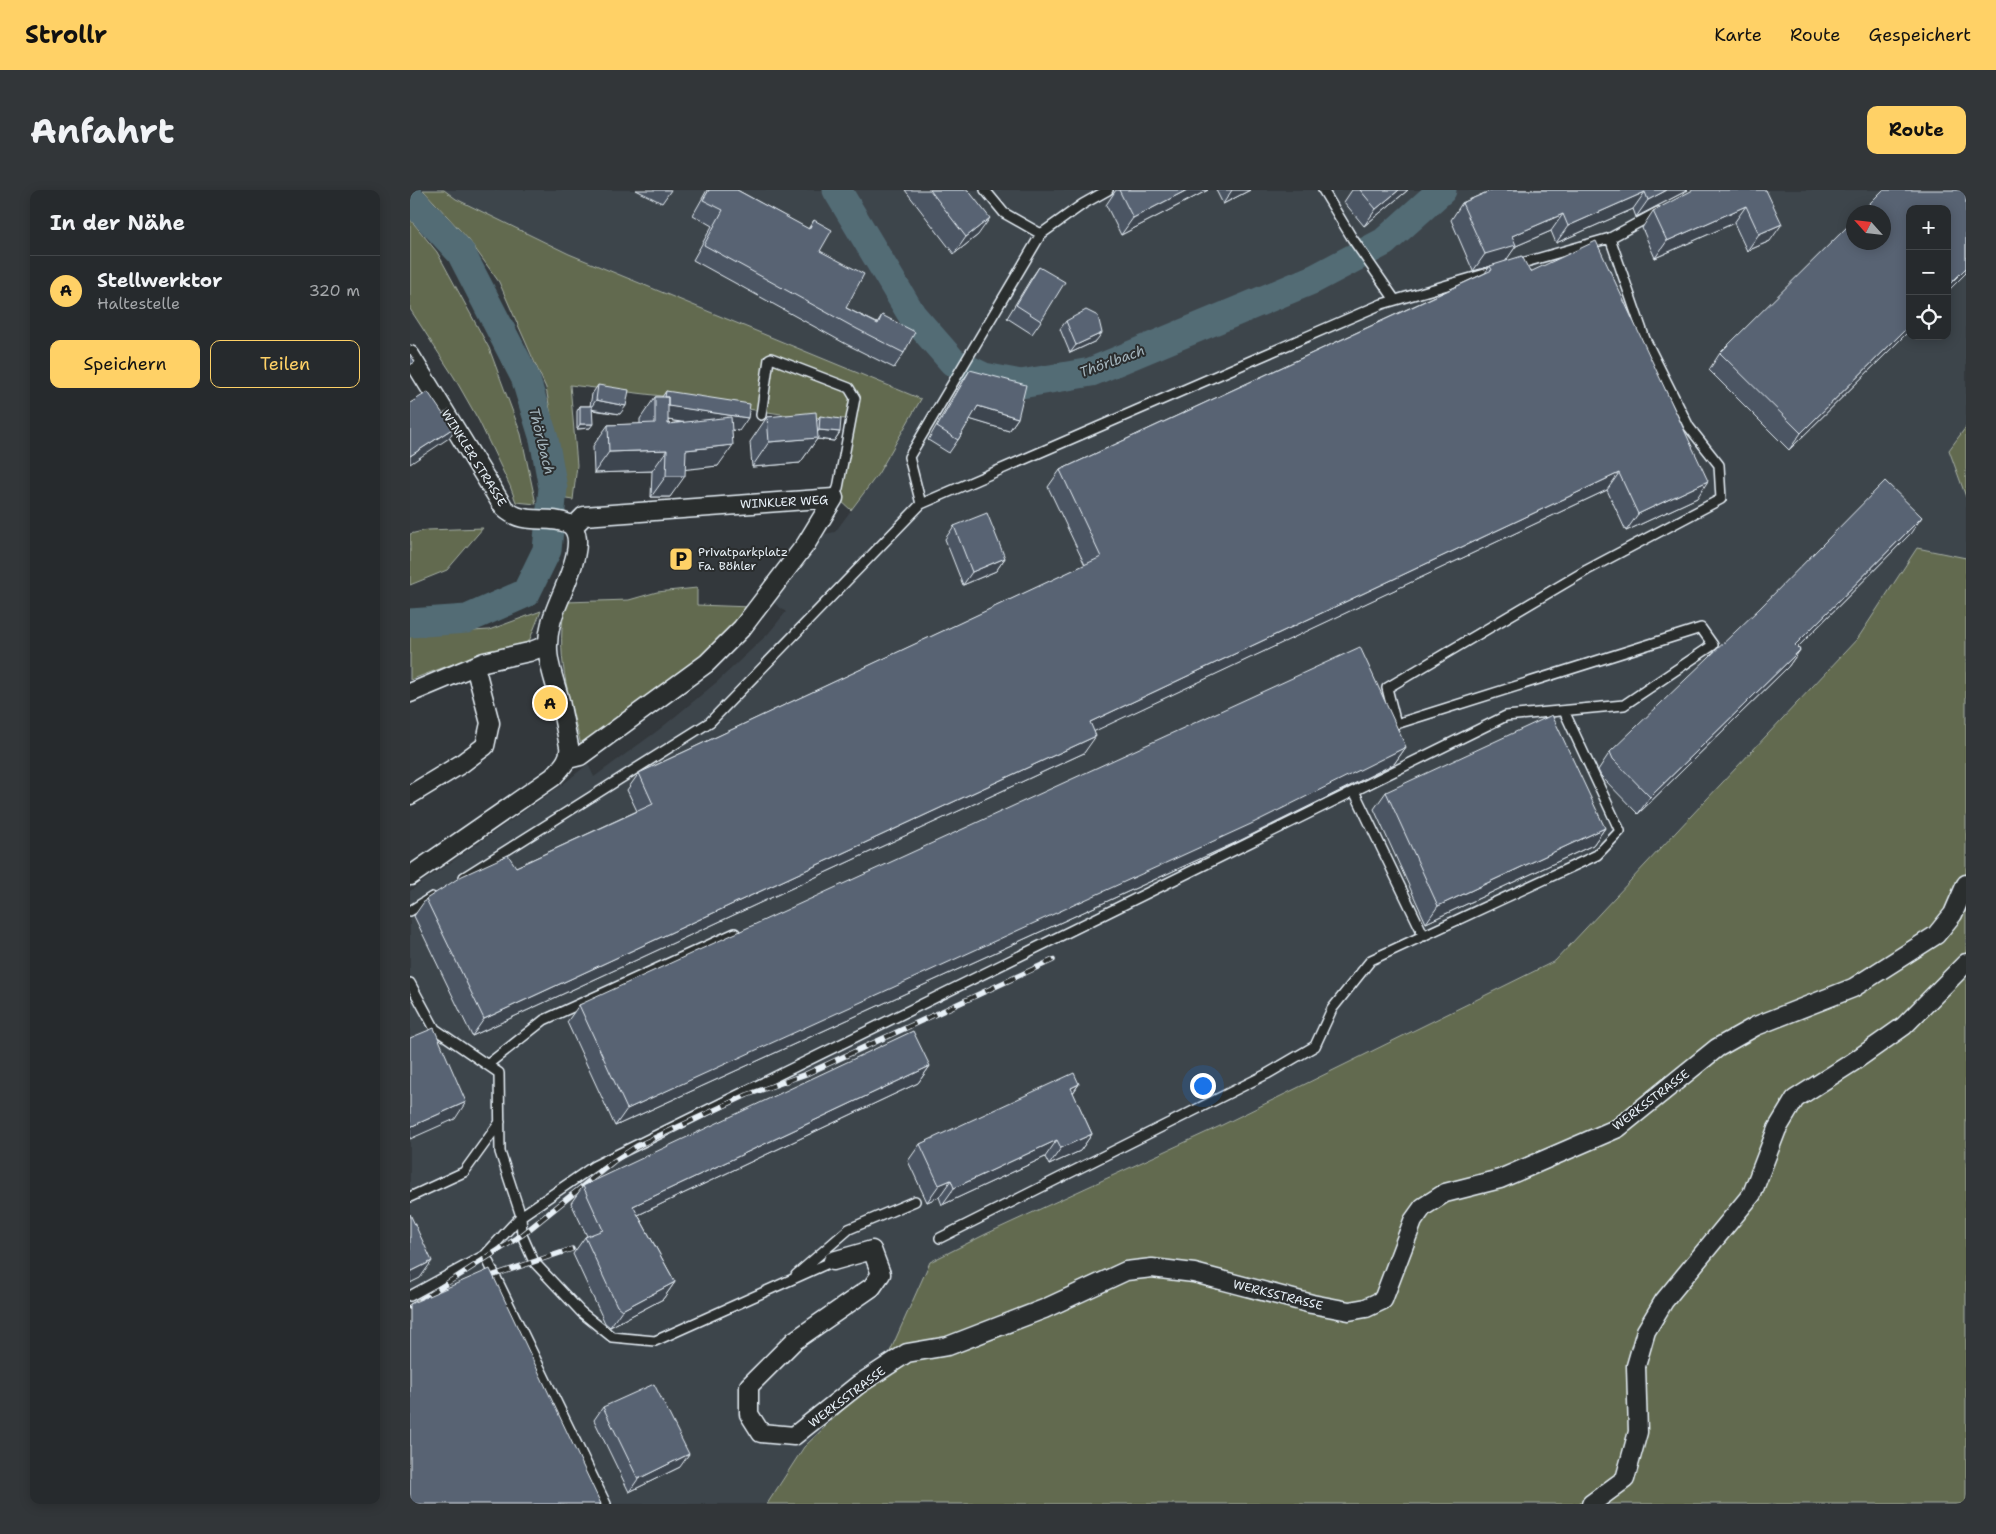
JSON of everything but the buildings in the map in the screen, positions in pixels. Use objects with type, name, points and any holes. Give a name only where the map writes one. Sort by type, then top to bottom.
[{"type":"street","name":"WINKLER STRASSE","points":[[410,355],[504,508],[512,515],[524,519],[569,524]]},
{"type":"street","name":"WINKLER WEG","points":[[569,524],[584,516],[834,498]]},
{"type":"street","name":"WINKLER WEG","points":[[568,759],[580,756],[707,663],[742,628],[763,601],[806,544],[834,498]]},
{"type":"street","points":[[410,876],[553,777],[568,759],[569,746],[560,700],[547,659],[547,645],[551,622],[575,557],[578,540],[577,533],[569,524]]},
{"type":"street","points":[[410,693],[484,662],[529,652],[547,645]]},
{"type":"street","points":[[410,795],[461,764],[484,746],[490,723],[475,666]]},
{"type":"street","name":"WERKSSTRASSE","points":[[833,1261],[872,1250],[882,1274],[872,1287],[794,1341],[749,1386],[749,1414],[762,1433],[794,1436],[858,1385],[907,1353],[948,1346],[1044,1309],[1126,1271],[1152,1268],[1194,1273],[1312,1304],[1349,1311],[1366,1308],[1383,1300],[1413,1221],[1423,1206],[1444,1193],[1500,1179],[1618,1128],[1717,1048],[1756,1026],[1853,988],[1936,935],[1953,914],[1966,884]]},
{"type":"street","points":[[1591,1504],[1625,1479],[1638,1432],[1636,1366],[1646,1331],[1664,1301],[1752,1194],[1777,1129],[1795,1099],[1853,1062],[1904,1026],[1966,963]]},
{"type":"lane","points":[[984,190],[1004,213],[1041,234]]},
{"type":"lane","points":[[921,504],[910,457],[1041,234],[1083,204],[1108,190]]},
{"type":"lane","points":[[1323,190],[1352,238],[1379,274],[1395,300]]},
{"type":"lane","points":[[452,885],[710,722],[921,504],[1382,304],[1610,238],[1668,207]]},
{"type":"lane","points":[[410,1296],[485,1255],[521,1216],[594,1166],[1506,716],[1624,705],[1713,645],[1701,628],[1396,724],[1387,688],[1586,570],[1721,499],[1719,465],[1689,427],[1645,340],[1610,238]]},
{"type":"lane","points":[[761,415],[769,359],[813,373],[851,390],[855,398],[838,488],[834,498]]},
{"type":"lane","points":[[940,1238],[1267,1074],[1315,1046],[1332,1009],[1371,960],[1597,855],[1620,831],[1564,711]]},
{"type":"lane","points":[[1354,791],[1424,936]]},
{"type":"lane","points":[[410,911],[443,890]]},
{"type":"lane","points":[[487,1065],[544,1020],[744,929]]},
{"type":"lane","points":[[410,983],[435,1029],[499,1073],[500,1152],[521,1216],[522,1235],[534,1262],[581,1312],[612,1337],[655,1342],[833,1261]]},
{"type":"lane","points":[[410,1197],[464,1172],[500,1122]]},
{"type":"lane","points":[[788,1281],[849,1230],[915,1201]]},
{"type":"lane","points":[[485,1255],[606,1504]]},
{"type":"shaded area","points":[[444,190],[1966,190],[1966,427],[1949,450],[1966,497],[1966,558],[1917,549],[1858,638],[1555,961],[1218,1127],[986,1234],[880,1374],[804,1447],[767,1504],[410,1504],[410,891],[562,785],[588,764],[594,777],[660,729],[717,682],[768,634],[786,612],[773,602],[820,535],[835,532],[878,474],[920,399],[569,254],[456,199]]},
{"type":"green space","points":[[423,190],[444,190],[456,199],[569,254],[921,399],[878,474],[851,510],[841,501],[849,419],[801,417],[662,396],[570,385],[577,465],[573,500],[566,499],[546,388],[499,282],[469,240]]},
{"type":"green space","points":[[410,219],[437,252],[489,348],[521,434],[536,504],[516,502],[479,421],[454,377],[410,309]]},
{"type":"green space","points":[[1966,427],[1966,497],[1949,450]]},
{"type":"green space","points":[[483,528],[447,570],[410,585],[410,534],[427,530]]},
{"type":"green space","points":[[1917,548],[1966,558],[1966,1504],[767,1504],[804,1447],[880,1374],[930,1262],[986,1234],[1218,1127],[1555,961],[1858,638]]},
{"type":"green space","points":[[697,588],[697,605],[751,607],[670,682],[627,716],[581,745],[564,674],[562,657],[563,621],[566,602],[629,600],[657,592]]},
{"type":"green space","points":[[541,611],[528,644],[485,652],[410,680],[410,628],[457,632],[489,630]]},
{"type":"waterway","name":"Thörlbach","points":[[837,190],[912,315],[953,362],[984,377],[1021,384],[1091,372],[1314,279],[1384,242],[1442,190]]},
{"type":"waterway","name":"Thörlbach","points":[[410,198],[461,253],[525,377],[544,439],[553,488],[547,550],[526,593],[467,619],[410,623]]},
{"type":"railway","points":[[410,1307],[522,1235],[614,1161],[637,1146],[747,1095],[806,1074],[1053,960]]},
{"type":"railway","points":[[479,1280],[572,1249]]},
{"type":"place","name":"Privatparkplatz Fa. Böhler","points":[[681,559]]},
{"type":"place","name":"Stellwerktor","points":[[550,703]]}]
